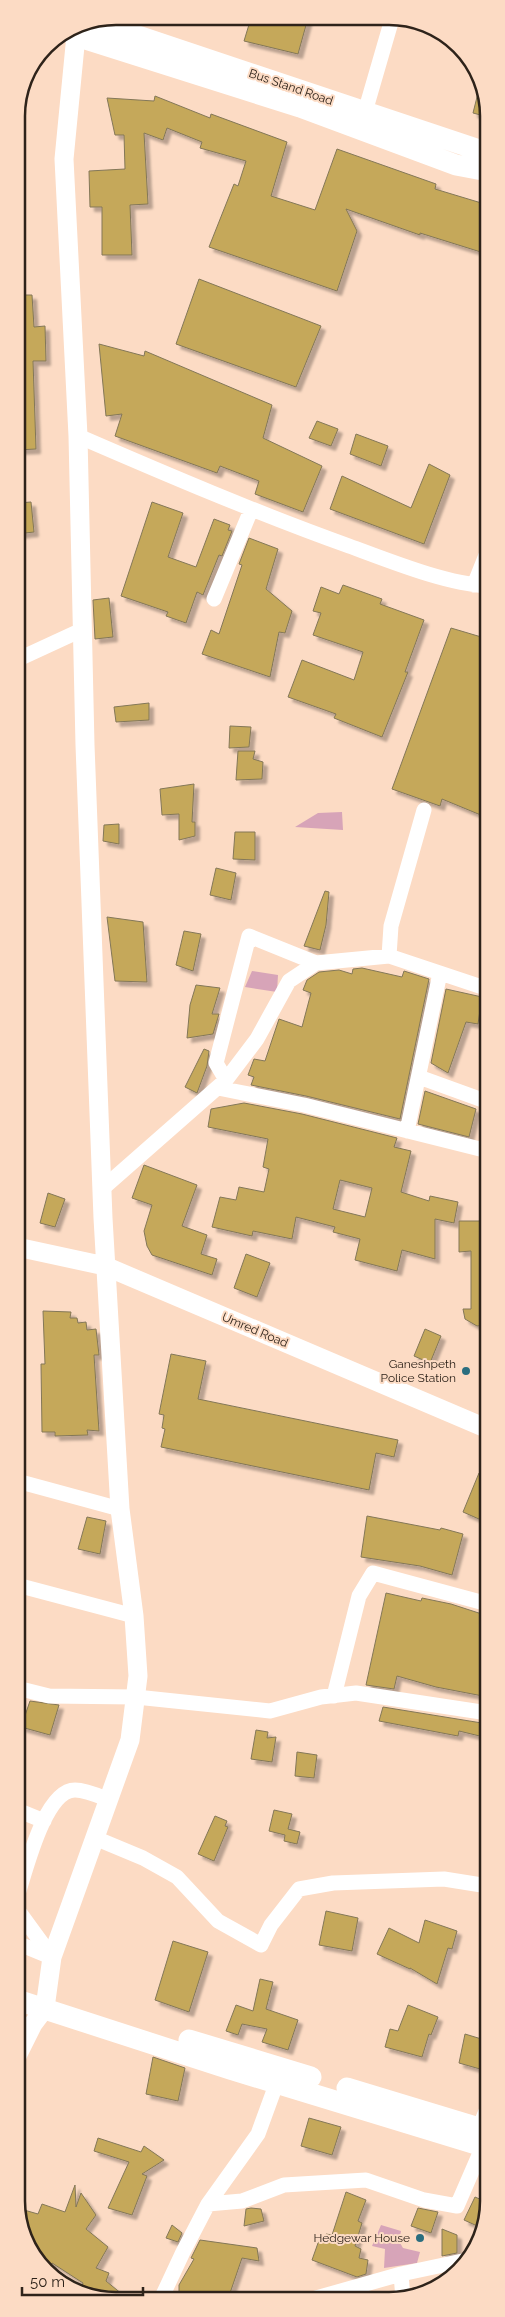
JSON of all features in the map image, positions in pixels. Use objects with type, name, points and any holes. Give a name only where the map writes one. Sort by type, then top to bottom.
[{"type":"main road","name":"Bus Stand Road","points":[[107,26],[480,150]]},
{"type":"main road","points":[[80,32],[300,107],[456,165],[480,170]]},
{"type":"main road","points":[[25,1992],[46,2003],[277,2082],[480,2137]]},
{"type":"main road","points":[[25,2001],[46,2003],[480,2136]]},
{"type":"street","points":[[365,112],[390,25]]},
{"type":"street","points":[[25,2040],[46,2003],[52,1957],[130,1740],[138,1676],[134,1616],[120,1509],[105,1266],[85,745],[78,436],[64,159],[73,36]]},
{"type":"street","points":[[78,436],[251,510],[403,566],[480,586]]},
{"type":"street","points":[[214,599],[251,510]]},
{"type":"street","points":[[25,656],[76,633]]},
{"type":"street","points":[[389,956],[391,926],[424,810]]},
{"type":"street","points":[[222,1084],[216,1062],[249,936],[316,963],[389,956],[480,986]]},
{"type":"street","points":[[102,1189],[222,1084],[257,1039],[289,981],[316,963]]},
{"type":"street","points":[[407,1131],[440,973]]},
{"type":"street","points":[[419,1077],[480,1099]]},
{"type":"street","points":[[222,1084],[480,1149]]},
{"type":"street","name":"Umred Road","points":[[25,1249],[105,1266],[480,1426]]},
{"type":"street","points":[[25,1483],[120,1509]]},
{"type":"street","points":[[334,1696],[359,1596],[373,1573],[480,1602]]},
{"type":"street","points":[[25,1587],[134,1616]]},
{"type":"street","points":[[25,1690],[49,1696],[136,1698],[270,1711],[334,1696],[356,1693],[480,1712]]},
{"type":"street","points":[[25,1873],[44,1821],[56,1800],[68,1791],[76,1790],[109,1800]]},
{"type":"street","points":[[25,1813],[44,1821]]},
{"type":"street","points":[[95,1838],[142,1858],[177,1877],[218,1921],[261,1945],[271,1925],[299,1889],[333,1883],[444,1879],[480,1885]]},
{"type":"street","points":[[25,1920],[52,1957]]},
{"type":"street","points":[[25,1945],[52,1957]]},
{"type":"street","points":[[164,2292],[208,2204],[258,2134],[277,2082]]},
{"type":"street","points":[[208,2204],[242,2200],[284,2185],[366,2180],[424,2200],[457,2206],[480,2150]]},
{"type":"street","points":[[337,2292],[401,2274],[456,2262]]},
{"type":"street","points":[[401,2274],[402,2291]]},
{"type":"shaded area","points":[[342,812],[343,830],[295,827],[318,813]]},
{"type":"shaded area","points":[[252,971],[278,975],[277,992],[245,987]]},
{"type":"shaded area","points":[[381,2225],[401,2231],[399,2241],[403,2248],[420,2252],[417,2263],[384,2268],[385,2249],[372,2246]]},
{"type":"building","points":[[249,25],[306,25],[298,54],[244,41]]},
{"type":"building","points":[[478,95],[480,115],[473,113]]},
{"type":"building","points":[[155,96],[210,118],[211,114],[287,142],[271,196],[315,210],[337,149],[436,184],[435,189],[480,203],[480,252],[420,233],[420,235],[346,209],[357,231],[337,291],[209,247],[234,184],[238,186],[246,161],[200,148],[202,142],[167,128],[163,140],[144,133],[148,204],[130,205],[132,255],[102,255],[102,207],[90,207],[89,171],[125,169],[124,135],[115,135],[107,98],[154,101]]},
{"type":"building","points":[[199,279],[321,326],[296,387],[176,344]]},
{"type":"building","points":[[25,295],[32,295],[34,327],[45,326],[46,361],[33,361],[36,449],[25,450]]},
{"type":"building","points":[[99,344],[144,356],[145,351],[272,405],[263,438],[322,466],[303,512],[255,494],[259,481],[220,466],[217,473],[115,436],[122,414],[106,416]]},
{"type":"building","points":[[317,421],[338,429],[331,446],[309,438]]},
{"type":"building","points":[[356,434],[388,446],[381,466],[350,454]]},
{"type":"building","points":[[429,464],[450,475],[424,544],[330,509],[342,476],[411,508]]},
{"type":"building","points":[[25,502],[31,502],[34,532],[25,533]]},
{"type":"building","points":[[152,502],[183,513],[168,557],[196,567],[214,519],[230,525],[228,530],[232,531],[222,556],[219,555],[203,595],[197,592],[186,623],[166,616],[168,612],[121,596]]},
{"type":"building","points":[[249,538],[278,549],[266,589],[292,611],[285,633],[279,632],[270,677],[202,654],[211,630],[219,634],[242,565],[239,564]]},
{"type":"building","points":[[343,585],[382,599],[380,604],[424,620],[405,672],[408,672],[382,737],[334,718],[336,714],[288,697],[302,660],[354,680],[363,652],[313,635],[321,613],[313,611],[321,587],[339,594]]},
{"type":"building","points":[[109,598],[113,637],[95,639],[93,600]]},
{"type":"building","points":[[451,628],[480,637],[480,815],[442,799],[440,806],[392,789]]},
{"type":"building","points":[[149,703],[149,720],[116,722],[114,707]]},
{"type":"building","points":[[230,726],[251,727],[249,747],[229,748]]},
{"type":"building","points":[[238,751],[255,751],[253,759],[263,762],[262,779],[236,780]]},
{"type":"building","points":[[194,784],[192,822],[195,822],[195,836],[179,840],[179,814],[162,815],[160,789]]},
{"type":"building","points":[[119,824],[119,844],[103,841],[104,825]]},
{"type":"building","points":[[235,832],[255,832],[255,860],[233,859]]},
{"type":"building","points":[[216,868],[236,873],[231,900],[210,895]]},
{"type":"building","points":[[325,891],[329,892],[326,925],[320,950],[304,946]]},
{"type":"building","points":[[107,917],[143,922],[147,982],[115,981]]},
{"type":"building","points":[[184,931],[201,934],[193,971],[176,965]]},
{"type":"building","points":[[362,968],[402,977],[404,971],[429,979],[400,1119],[306,1096],[251,1085],[254,1077],[248,1075],[254,1059],[265,1061],[279,1019],[302,1027],[311,993],[303,990],[307,980],[319,972],[339,970],[352,974],[353,969]]},
{"type":"building","points":[[196,985],[220,988],[212,1014],[219,1014],[213,1034],[187,1038],[190,1005]]},
{"type":"building","points":[[446,989],[480,997],[478,1024],[466,1022],[448,1073],[431,1063]]},
{"type":"building","points":[[204,1049],[209,1051],[207,1066],[197,1093],[185,1087]]},
{"type":"building","points":[[425,1091],[476,1109],[469,1137],[418,1124]]},
{"type":"building","points":[[244,1103],[302,1114],[397,1138],[394,1147],[411,1151],[401,1192],[429,1201],[430,1196],[458,1202],[454,1223],[435,1219],[435,1259],[402,1250],[397,1271],[355,1260],[360,1239],[333,1232],[335,1227],[296,1217],[292,1239],[253,1231],[252,1236],[212,1227],[220,1197],[236,1200],[239,1187],[264,1192],[269,1169],[263,1167],[268,1139],[208,1127],[211,1109]],"holes":[[[340,1180],[372,1188],[365,1217],[333,1209]]]},
{"type":"building","points":[[144,1165],[197,1185],[182,1226],[207,1235],[201,1254],[217,1259],[212,1275],[152,1255],[147,1246],[144,1231],[152,1205],[132,1198]]},
{"type":"building","points":[[48,1193],[65,1199],[55,1227],[40,1223]]},
{"type":"building","points":[[459,1221],[480,1221],[480,1326],[465,1319],[463,1309],[471,1309],[471,1251],[459,1252]]},
{"type":"building","points":[[246,1254],[270,1263],[257,1297],[234,1288]]},
{"type":"building","points":[[43,1311],[71,1312],[70,1318],[77,1318],[78,1323],[86,1322],[87,1330],[96,1329],[99,1355],[94,1355],[99,1431],[87,1430],[88,1435],[55,1436],[55,1432],[42,1432],[41,1364],[45,1364]]},
{"type":"building","points":[[425,1329],[441,1336],[430,1363],[414,1356]]},
{"type":"building","points":[[171,1354],[206,1361],[198,1399],[398,1440],[394,1457],[376,1453],[369,1490],[161,1447],[165,1429],[162,1428],[164,1415],[159,1414]]},
{"type":"building","points":[[479,1473],[480,1519],[463,1512]]},
{"type":"building","points":[[367,1516],[440,1530],[441,1528],[463,1534],[452,1575],[420,1566],[361,1557]]},
{"type":"building","points":[[87,1517],[106,1521],[100,1554],[78,1549]]},
{"type":"building","points":[[386,1593],[421,1601],[422,1598],[451,1604],[480,1613],[480,1695],[436,1687],[397,1676],[394,1689],[366,1685]]},
{"type":"building","points":[[30,1701],[59,1705],[50,1735],[25,1728],[25,1715]]},
{"type":"building","points":[[383,1707],[480,1723],[480,1736],[459,1731],[458,1736],[379,1721]]},
{"type":"building","points":[[256,1730],[268,1732],[267,1738],[276,1737],[272,1762],[251,1759]]},
{"type":"building","points":[[297,1752],[317,1755],[314,1778],[295,1776]]},
{"type":"building","points":[[274,1810],[292,1814],[288,1829],[300,1832],[297,1844],[284,1841],[285,1835],[269,1831]]},
{"type":"building","points":[[215,1816],[227,1821],[225,1826],[228,1827],[214,1861],[198,1854]]},
{"type":"building","points":[[326,1911],[358,1918],[352,1951],[319,1945]]},
{"type":"building","points":[[425,1920],[457,1931],[452,1949],[448,1948],[437,1984],[410,1968],[377,1954],[389,1928],[419,1943]]},
{"type":"building","points":[[173,1941],[208,1952],[189,2012],[155,2000]]},
{"type":"building","points":[[260,1979],[273,1982],[266,2009],[298,2020],[288,2050],[262,2042],[267,2029],[242,2024],[238,2035],[226,2031],[236,2005],[253,2011]]},
{"type":"building","points":[[408,2005],[438,2017],[431,2035],[429,2034],[422,2057],[385,2047],[390,2029],[398,2031]]},
{"type":"building","points":[[465,2034],[480,2039],[480,2069],[459,2063]]},
{"type":"building","points":[[153,2057],[185,2068],[178,2101],[146,2094]]},
{"type":"building","points":[[309,2118],[341,2127],[332,2155],[301,2146]]},
{"type":"building","points":[[98,2138],[141,2152],[144,2146],[164,2160],[142,2174],[147,2176],[132,2215],[108,2208],[129,2162],[94,2151]]},
{"type":"building","points":[[75,2185],[76,2207],[81,2193],[96,2215],[86,2229],[108,2247],[96,2268],[109,2273],[106,2281],[119,2292],[98,2290],[82,2285],[83,2283],[52,2263],[51,2264],[40,2252],[30,2230],[26,2211],[38,2214],[42,2204],[65,2212]]},
{"type":"building","points":[[346,2192],[366,2200],[358,2221],[362,2223],[355,2246],[361,2249],[359,2258],[368,2260],[366,2274],[357,2277],[312,2260],[318,2243],[326,2234],[332,2235]]},
{"type":"building","points":[[475,2197],[480,2199],[476,2226],[464,2220]]},
{"type":"building","points":[[418,2208],[438,2212],[431,2233],[411,2226]]},
{"type":"building","points":[[246,2209],[261,2209],[264,2221],[244,2226]]},
{"type":"building","points":[[172,2225],[182,2233],[178,2242],[166,2238]]},
{"type":"building","points":[[442,2229],[457,2235],[457,2253],[442,2256]]},
{"type":"building","points":[[200,2240],[257,2248],[259,2261],[242,2258],[230,2292],[179,2292],[179,2285],[194,2259],[191,2258]]},
{"type":"place","name":"Ganeshpeth Police Station","points":[[466,1371]]},
{"type":"place","name":"Hedgewar House","points":[[420,2238]]}]
